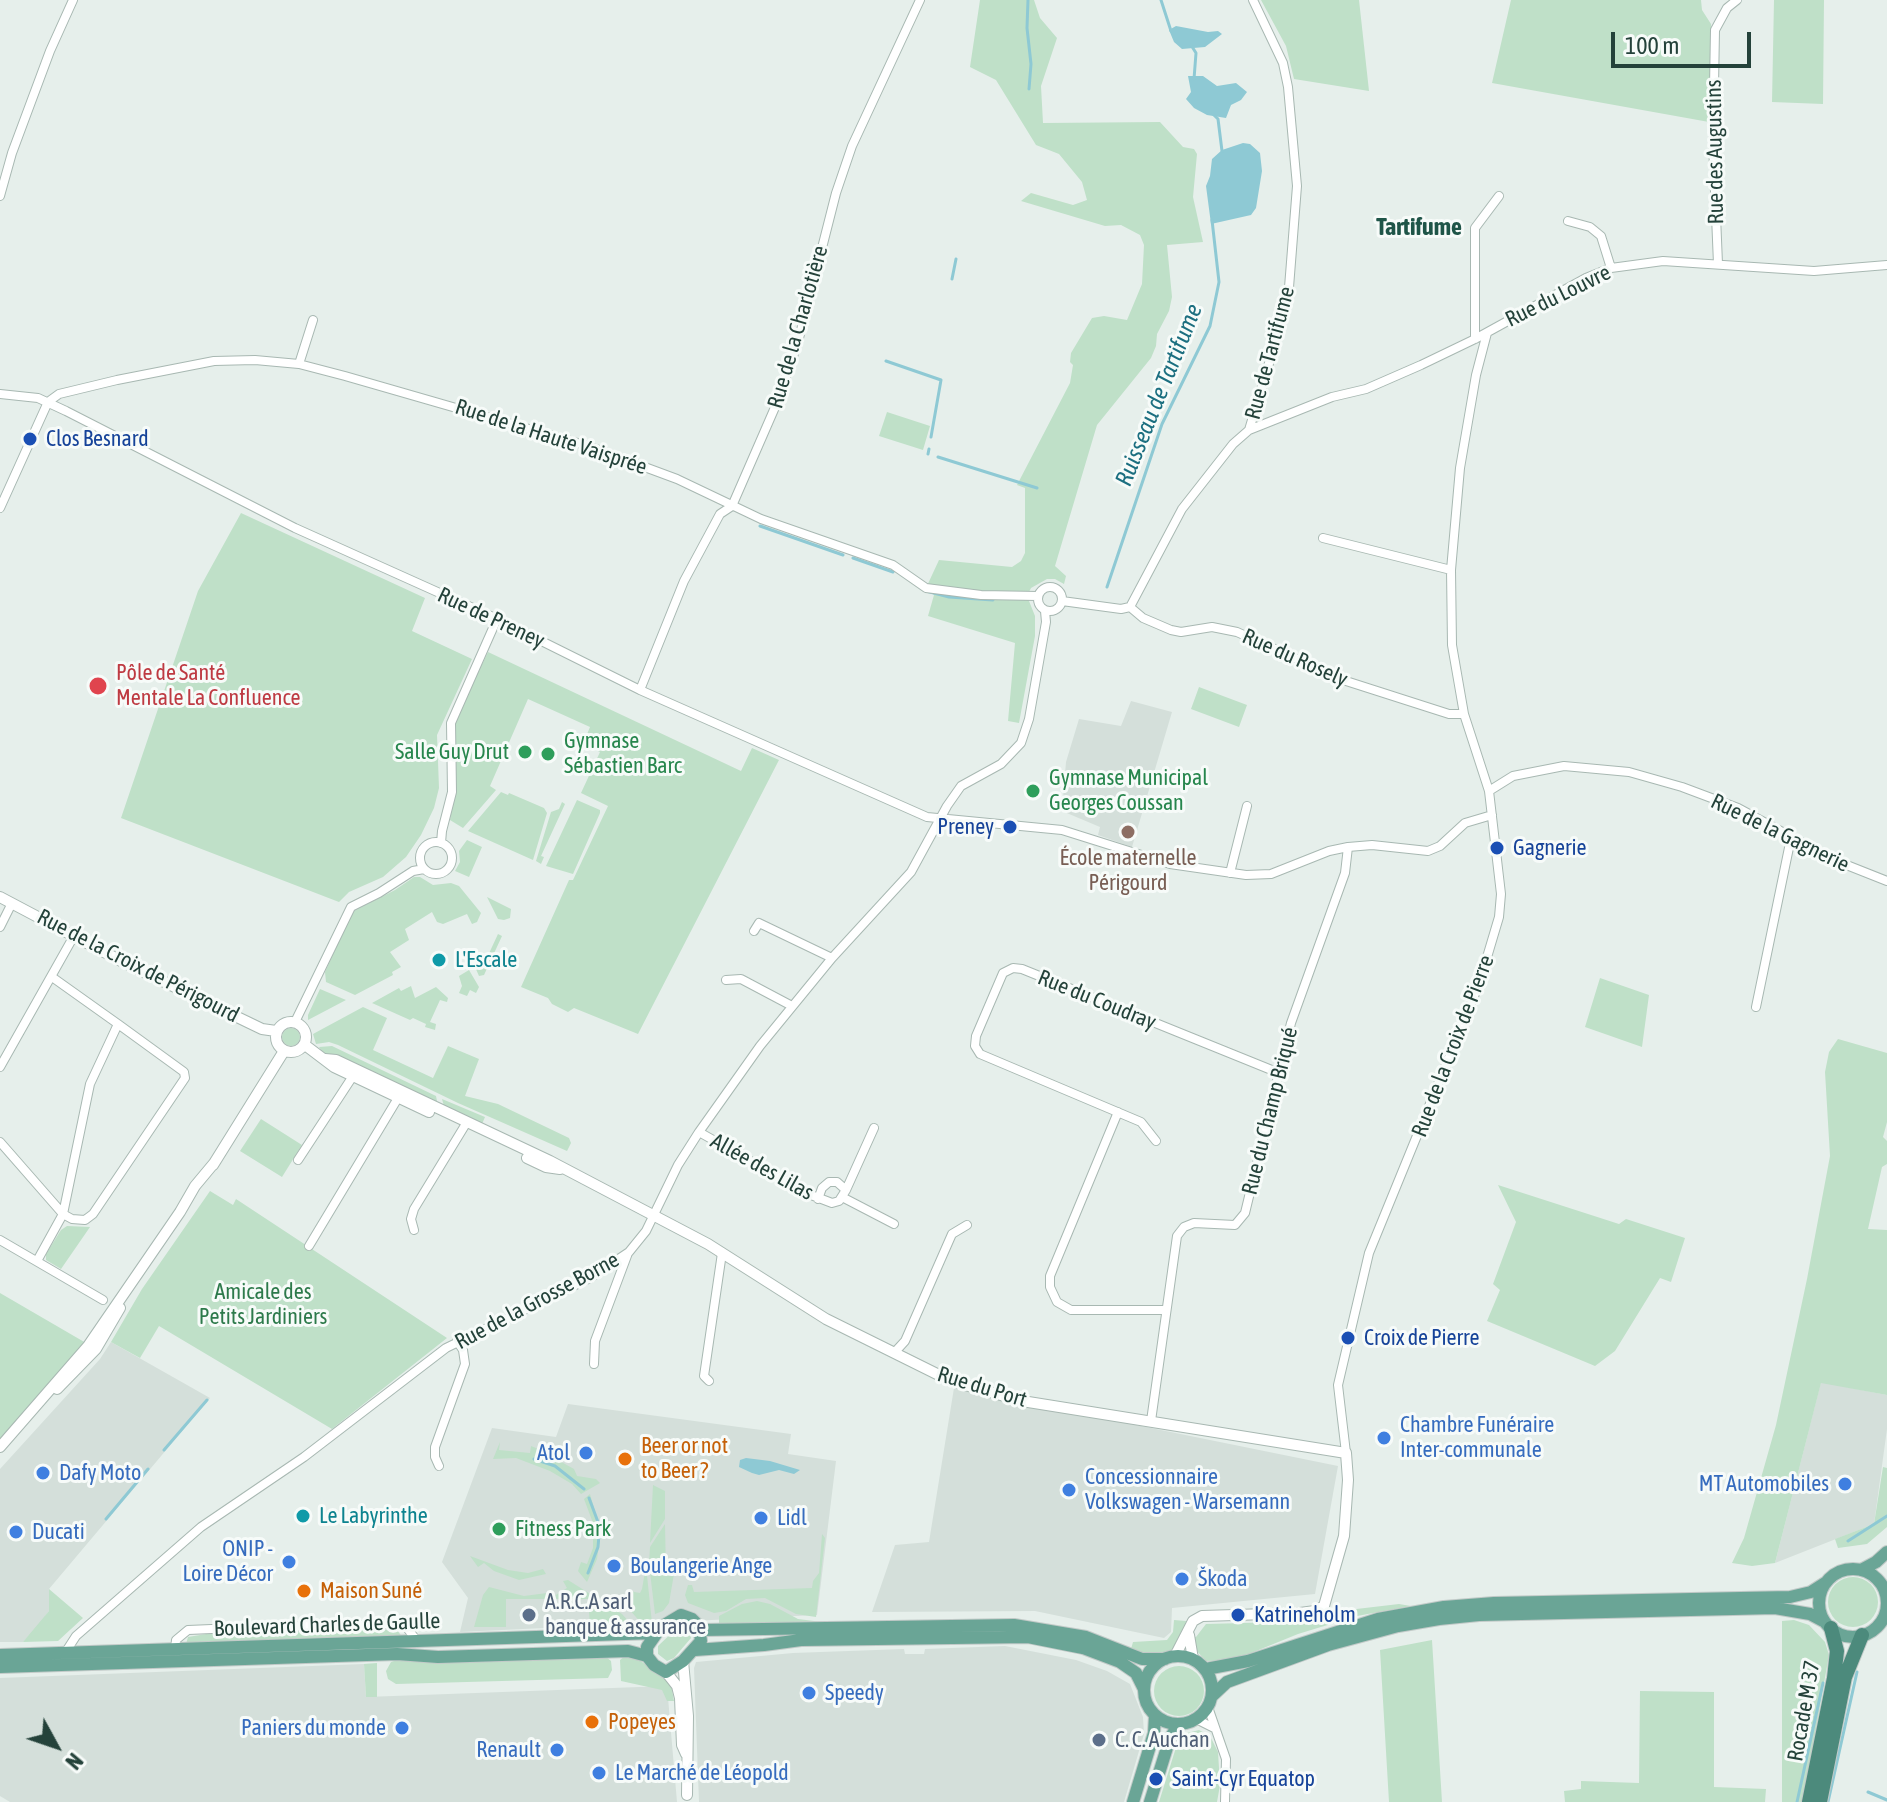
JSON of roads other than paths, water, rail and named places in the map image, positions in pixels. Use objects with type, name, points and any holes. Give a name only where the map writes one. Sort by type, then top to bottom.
[{"type":"highway","name":"Rocade M 37","points":[[1809,1802],[1837,1651],[1828,1625]]},
{"type":"highway","name":"Rocade M 37","points":[[1820,1802],[1845,1677],[1862,1635]]},
{"type":"main road","points":[[1861,1570],[1887,1552]]},
{"type":"main road","points":[[1206,1669],[1248,1661],[1378,1619],[1444,1607],[1494,1603],[1790,1597],[1811,1592],[1844,1570],[1861,1570],[1875,1577],[1885,1592]]},
{"type":"main road","points":[[695,1650],[801,1640],[1028,1637],[1083,1648],[1120,1662],[1136,1673],[1145,1699],[1155,1715],[1179,1724],[1196,1719],[1227,1682],[1363,1634],[1439,1619],[1479,1615],[1775,1608],[1810,1614],[1846,1636],[1862,1635],[1882,1622],[1886,1609],[1887,1575]]},
{"type":"main road","points":[[1825,1583],[1819,1598],[1821,1615],[1828,1625]]},
{"type":"main road","points":[[681,1615],[692,1619],[701,1630],[701,1641],[695,1650],[666,1672],[647,1656],[647,1647],[655,1633],[670,1620],[681,1615]]},
{"type":"main road","points":[[701,1630],[1014,1625],[1086,1637],[1142,1659],[1193,1659],[1206,1669],[1212,1687],[1210,1701]]},
{"type":"main road","name":"Boulevard Charles de Gaulle","points":[[0,1655],[655,1633]]},
{"type":"main road","name":"Boulevard Charles de Gaulle","points":[[0,1667],[397,1654],[438,1657],[628,1651],[647,1656]]},
{"type":"main road","points":[[1144,1689],[1150,1671],[1170,1657]]},
{"type":"main road","points":[[1133,1802],[1154,1733],[1155,1715]]},
{"type":"main road","points":[[1150,1802],[1170,1738],[1179,1724]]},
{"type":"street","points":[[0,196],[50,51],[73,0]]},
{"type":"street","name":"Rue de la Charlotière","points":[[640,690],[684,581],[720,514],[732,506],[776,405],[798,342],[836,193],[852,146],[920,0]]},
{"type":"street","name":"Rue de Tartifume","points":[[1130,607],[1182,509],[1233,444],[1249,430],[1288,300],[1297,186],[1288,87],[1283,63],[1253,0]]},
{"type":"street","name":"Rue des Augustins","points":[[1718,264],[1713,143],[1715,30],[1727,8],[1737,0]]},
{"type":"street","points":[[1475,339],[1475,228],[1499,196]]},
{"type":"street","points":[[1568,221],[1590,227],[1601,236],[1611,268]]},
{"type":"street","name":"Rue du Louvre","points":[[1249,430],[1332,397],[1366,389],[1475,339],[1536,304],[1611,268],[1663,261],[1814,271],[1887,265]]},
{"type":"street","points":[[299,364],[313,320]]},
{"type":"street","name":"Rue de la Croix de Pierre","points":[[1188,1633],[1193,1621],[1202,1616],[1315,1611],[1324,1606],[1328,1598],[1344,1536],[1348,1480],[1338,1385],[1369,1253],[1433,1101],[1494,942],[1501,894],[1492,815],[1489,791],[1464,714],[1452,645],[1451,570],[1460,468],[1476,375],[1487,333]]},
{"type":"street","name":"Rue de la Haute Vaisprée","points":[[48,402],[59,394],[77,389],[214,361],[255,360],[299,364],[588,446],[677,479],[732,506],[893,565],[926,588],[966,594],[1038,596]]},
{"type":"street","name":"Rue de Preney","points":[[0,394],[48,402],[295,528],[497,619],[640,690],[915,812],[941,820],[1062,830],[1170,864],[1230,873],[1271,874],[1329,851],[1348,847],[1372,845],[1428,851],[1440,846],[1465,823],[1492,815]]},
{"type":"street","points":[[0,508],[48,402]]},
{"type":"street","points":[[1323,538],[1451,570]]},
{"type":"street","points":[[1050,587],[1058,590],[1062,601],[1056,610],[1045,611],[1039,606],[1038,596],[1043,589],[1050,587]]},
{"type":"street","points":[[1062,601],[1121,609],[1130,607]]},
{"type":"street","name":"Rue du Rosely","points":[[1130,607],[1152,623],[1171,630],[1181,632],[1212,627],[1237,632],[1346,681],[1442,713],[1464,714]]},
{"type":"street","points":[[941,820],[961,786],[1001,764],[1021,743],[1029,719],[1046,622],[1045,611]]},
{"type":"street","points":[[441,843],[452,792],[451,723],[497,619]]},
{"type":"street","name":"Rue de la Gagnerie","points":[[1489,791],[1513,776],[1564,766],[1629,772],[1738,808],[1834,860],[1887,881]]},
{"type":"street","points":[[1230,873],[1247,806]]},
{"type":"street","name":"Rue de la Grosse Borne","points":[[65,1653],[76,1636],[201,1527],[304,1457],[457,1341],[590,1278],[629,1252],[654,1216],[678,1165],[734,1082],[832,958],[911,872],[941,820]]},
{"type":"street","points":[[1756,1007],[1791,838]]},
{"type":"street","points":[[431,843],[441,843],[452,853],[453,859],[448,869],[433,874],[424,869],[420,859],[423,849],[431,843]]},
{"type":"street","name":"Rue du Champ Briqué","points":[[1151,1421],[1175,1243],[1181,1229],[1194,1223],[1235,1225],[1245,1213],[1291,1023],[1345,873],[1348,847]]},
{"type":"street","points":[[295,1022],[351,907],[413,871],[424,869]]},
{"type":"street","name":"Rue de la Croix de Périgourd","points":[[0,897],[121,961],[262,1029],[276,1031]]},
{"type":"street","points":[[0,927],[12,903]]},
{"type":"street","points":[[754,931],[759,923],[832,958]]},
{"type":"street","points":[[0,1067],[75,934]]},
{"type":"street","name":"Rue du Coudray","points":[[1156,1141],[1141,1122],[980,1054],[975,1046],[976,1036],[999,979],[1007,971],[1022,969],[1279,1073]]},
{"type":"street","points":[[0,1142],[63,1214],[72,1219],[85,1220],[93,1214],[185,1078],[184,1072],[52,977]]},
{"type":"street","points":[[726,980],[741,979],[792,1006]]},
{"type":"street","points":[[295,1022],[305,1030],[305,1045],[295,1052],[284,1051],[276,1041],[276,1031],[284,1023],[295,1022]]},
{"type":"street","points":[[37,1261],[63,1214],[90,1084],[118,1024]]},
{"type":"street","points":[[305,1045],[353,1076],[466,1125]]},
{"type":"street","points":[[0,1447],[96,1349],[113,1323],[125,1295],[195,1186],[215,1162],[284,1051]]},
{"type":"street","points":[[325,1059],[336,1060],[546,1167],[563,1170],[654,1216]]},
{"type":"street","points":[[298,1160],[353,1076]]},
{"type":"street","points":[[309,1246],[398,1098]]},
{"type":"street","points":[[1118,1112],[1050,1276],[1050,1287],[1057,1302],[1071,1310],[1165,1310]]},
{"type":"street","points":[[414,1230],[411,1219],[414,1209],[466,1125]]},
{"type":"street","name":"Allée des Lilas","points":[[699,1132],[818,1199],[832,1203],[844,1194],[874,1128]]},
{"type":"street","points":[[818,1199],[822,1188],[829,1182],[837,1182],[844,1194],[894,1224]]},
{"type":"street","name":"Rue du Port","points":[[654,1216],[722,1253],[789,1298],[940,1377],[1022,1401],[1346,1453]]},
{"type":"street","points":[[894,1353],[905,1341],[952,1234],[967,1225]]},
{"type":"street","points":[[0,1240],[103,1300]]},
{"type":"street","points":[[594,1364],[595,1341],[629,1252]]},
{"type":"street","points":[[709,1381],[704,1376],[722,1253]]},
{"type":"street","points":[[439,1466],[435,1447],[465,1364],[463,1350],[457,1341]]},
{"type":"street","points":[[175,1649],[176,1640],[188,1630],[259,1627],[404,1624],[418,1642]]},
{"type":"street","points":[[1170,1657],[1188,1633]]},
{"type":"street","points":[[1188,1633],[1193,1659]]},
{"type":"street","points":[[683,1661],[688,1716],[687,1800]]},
{"type":"street","points":[[666,1672],[677,1686],[680,1698],[682,1745],[686,1754]]},
{"type":"street","points":[[1210,1701],[1214,1728],[1226,1759],[1225,1802]]},
{"type":"street","points":[[1196,1719],[1214,1728]]},
{"type":"water","points":[[1176,26],[1222,34],[1205,47],[1182,49],[1174,42],[1169,30]]},
{"type":"water","points":[[1188,76],[1203,76],[1217,86],[1236,83],[1247,92],[1241,100],[1231,105],[1226,118],[1207,115],[1186,99],[1191,92]]},
{"type":"water","points":[[1243,143],[1250,144],[1260,153],[1262,171],[1256,208],[1251,215],[1211,224],[1206,186],[1212,159],[1222,150]]},
{"type":"water","points":[[746,1458],[800,1470],[794,1474],[779,1470],[759,1475],[739,1467],[740,1460]]},
{"type":"waterway","points":[[1028,0],[1029,89]]},
{"type":"waterway","name":"Ruisseau de Tartifume","points":[[1161,0],[1171,31]]},
{"type":"waterway","name":"Ruisseau de Tartifume","points":[[1191,45],[1196,53],[1194,79]]},
{"type":"waterway","name":"Ruisseau de Tartifume","points":[[1213,114],[1218,119],[1222,151]]},
{"type":"waterway","name":"Ruisseau de Tartifume","points":[[1107,587],[1162,424],[1210,326],[1219,282],[1212,220]]},
{"type":"waterway","points":[[952,279],[956,259]]},
{"type":"waterway","points":[[886,361],[941,380],[931,437]]},
{"type":"waterway","points":[[928,454],[929,449]]},
{"type":"waterway","points":[[938,457],[1037,488]]},
{"type":"waterway","points":[[760,526],[843,555]]},
{"type":"waterway","points":[[853,558],[893,572]]},
{"type":"waterway","points":[[926,591],[949,597],[993,600]]},
{"type":"waterway","points":[[164,1450],[207,1400]]},
{"type":"waterway","points":[[534,1459],[555,1466],[584,1489]]},
{"type":"waterway","points":[[106,1519],[148,1469]]},
{"type":"waterway","points":[[588,1573],[599,1535],[598,1522],[589,1498]]},
{"type":"waterway","points":[[1848,1541],[1887,1516]]},
{"type":"waterway","points":[[1828,1802],[1857,1672]]},
{"type":"waterway","points":[[1797,1802],[1823,1683]]},
{"type":"waterway","points":[[1868,1792],[1887,1800]]},
{"type":"place","name":"Clos Besnard","points":[[30,439]]},
{"type":"place","name":"Pôle de Santé Mentale La Confluence","points":[[98,686]]},
{"type":"place","name":"Salle Guy Drut","points":[[525,752]]},
{"type":"place","name":"Gymnase Sébastien Barc","points":[[548,754]]},
{"type":"place","name":"Gymnase Municipal Georges Coussan","points":[[1033,791]]},
{"type":"place","name":"Preney","points":[[1010,827]]},
{"type":"place","name":"École maternelle Périgourd","points":[[1128,832]]},
{"type":"place","name":"Gagnerie","points":[[1497,848]]},
{"type":"place","name":"L'Escale","points":[[439,960]]},
{"type":"place","name":"Croix de Pierre","points":[[1348,1338]]},
{"type":"place","name":"Chambre Funéraire Inter-communale","points":[[1384,1438]]},
{"type":"place","name":"Atol","points":[[586,1453]]},
{"type":"place","name":"Beer or not to Beer ?","points":[[625,1459]]},
{"type":"place","name":"Dafy Moto","points":[[43,1473]]},
{"type":"place","name":"MT Automobiles","points":[[1845,1484]]},
{"type":"place","name":"Concessionnaire Volkswagen - Warsemann","points":[[1069,1490]]},
{"type":"place","name":"Le Labyrinthe","points":[[303,1516]]},
{"type":"place","name":"Lidl","points":[[761,1518]]},
{"type":"place","name":"Fitness Park","points":[[499,1529]]},
{"type":"place","name":"Ducati","points":[[16,1532]]},
{"type":"place","name":"ONIP - Loire Décor","points":[[289,1562]]},
{"type":"place","name":"Boulangerie Ange","points":[[614,1566]]},
{"type":"place","name":"Škoda","points":[[1182,1579]]},
{"type":"place","name":"Maison Suné","points":[[304,1591]]},
{"type":"place","name":"A.R.C.A sarl banque & assurance","points":[[529,1615]]},
{"type":"place","name":"Katrineholm","points":[[1238,1615]]},
{"type":"place","name":"Speedy","points":[[809,1693]]},
{"type":"place","name":"Popeyes","points":[[592,1722]]},
{"type":"place","name":"Paniers du monde","points":[[402,1728]]},
{"type":"place","name":"C. C. Auchan","points":[[1099,1740]]},
{"type":"place","name":"Renault","points":[[557,1750]]},
{"type":"place","name":"Le Marché de Léopold","points":[[599,1773]]},
{"type":"place","name":"Saint-Cyr Equatop","points":[[1156,1779]]},
{"type":"district","name":"Tartifume","points":[[1419,227]]},
{"type":"park label","name":"Amicale des Petits Jardiniers","points":[[263,1304]]}]
